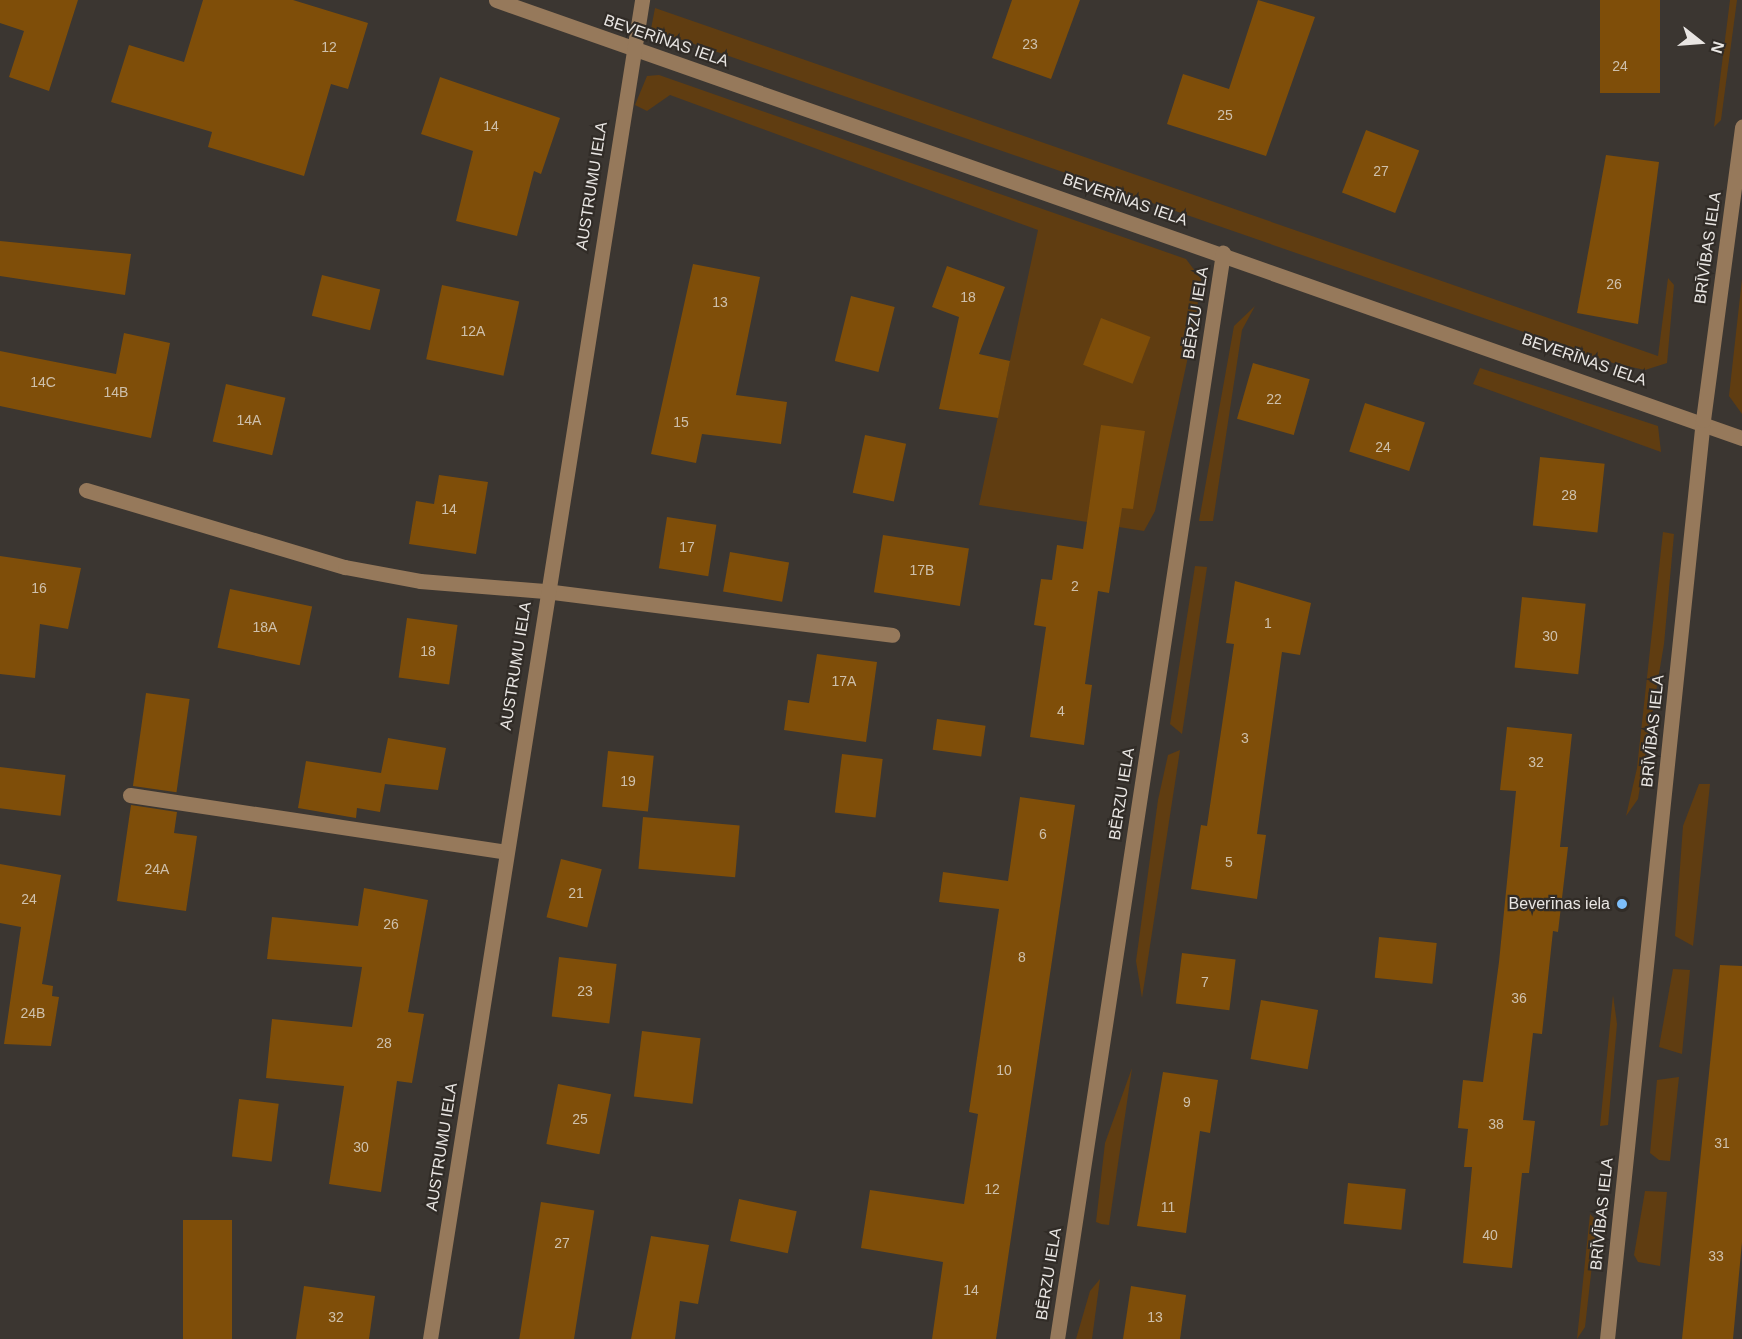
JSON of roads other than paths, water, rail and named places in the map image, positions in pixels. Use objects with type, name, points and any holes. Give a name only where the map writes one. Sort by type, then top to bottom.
[{"type":"street","name":"BEVERĪNAS IELA","points":[[496,0],[1703,420],[1742,438]]},
{"type":"street","name":"AUSTRUMU IELA","points":[[430,1339],[545,591],[632,48],[642,0]]},
{"type":"street","name":"BRĪVĪBAS IELA","points":[[1607,1339],[1703,420],[1742,127]]},
{"type":"street","name":"BĒRZU IELA","points":[[1057,1339],[1223,254]]},
{"type":"street","points":[[86,490],[345,567],[420,581],[545,591],[892,635]]},
{"type":"street","points":[[130,795],[505,852]]},
{"type":"place","name":"Beverīnas iela","points":[[1622,904]]}]
